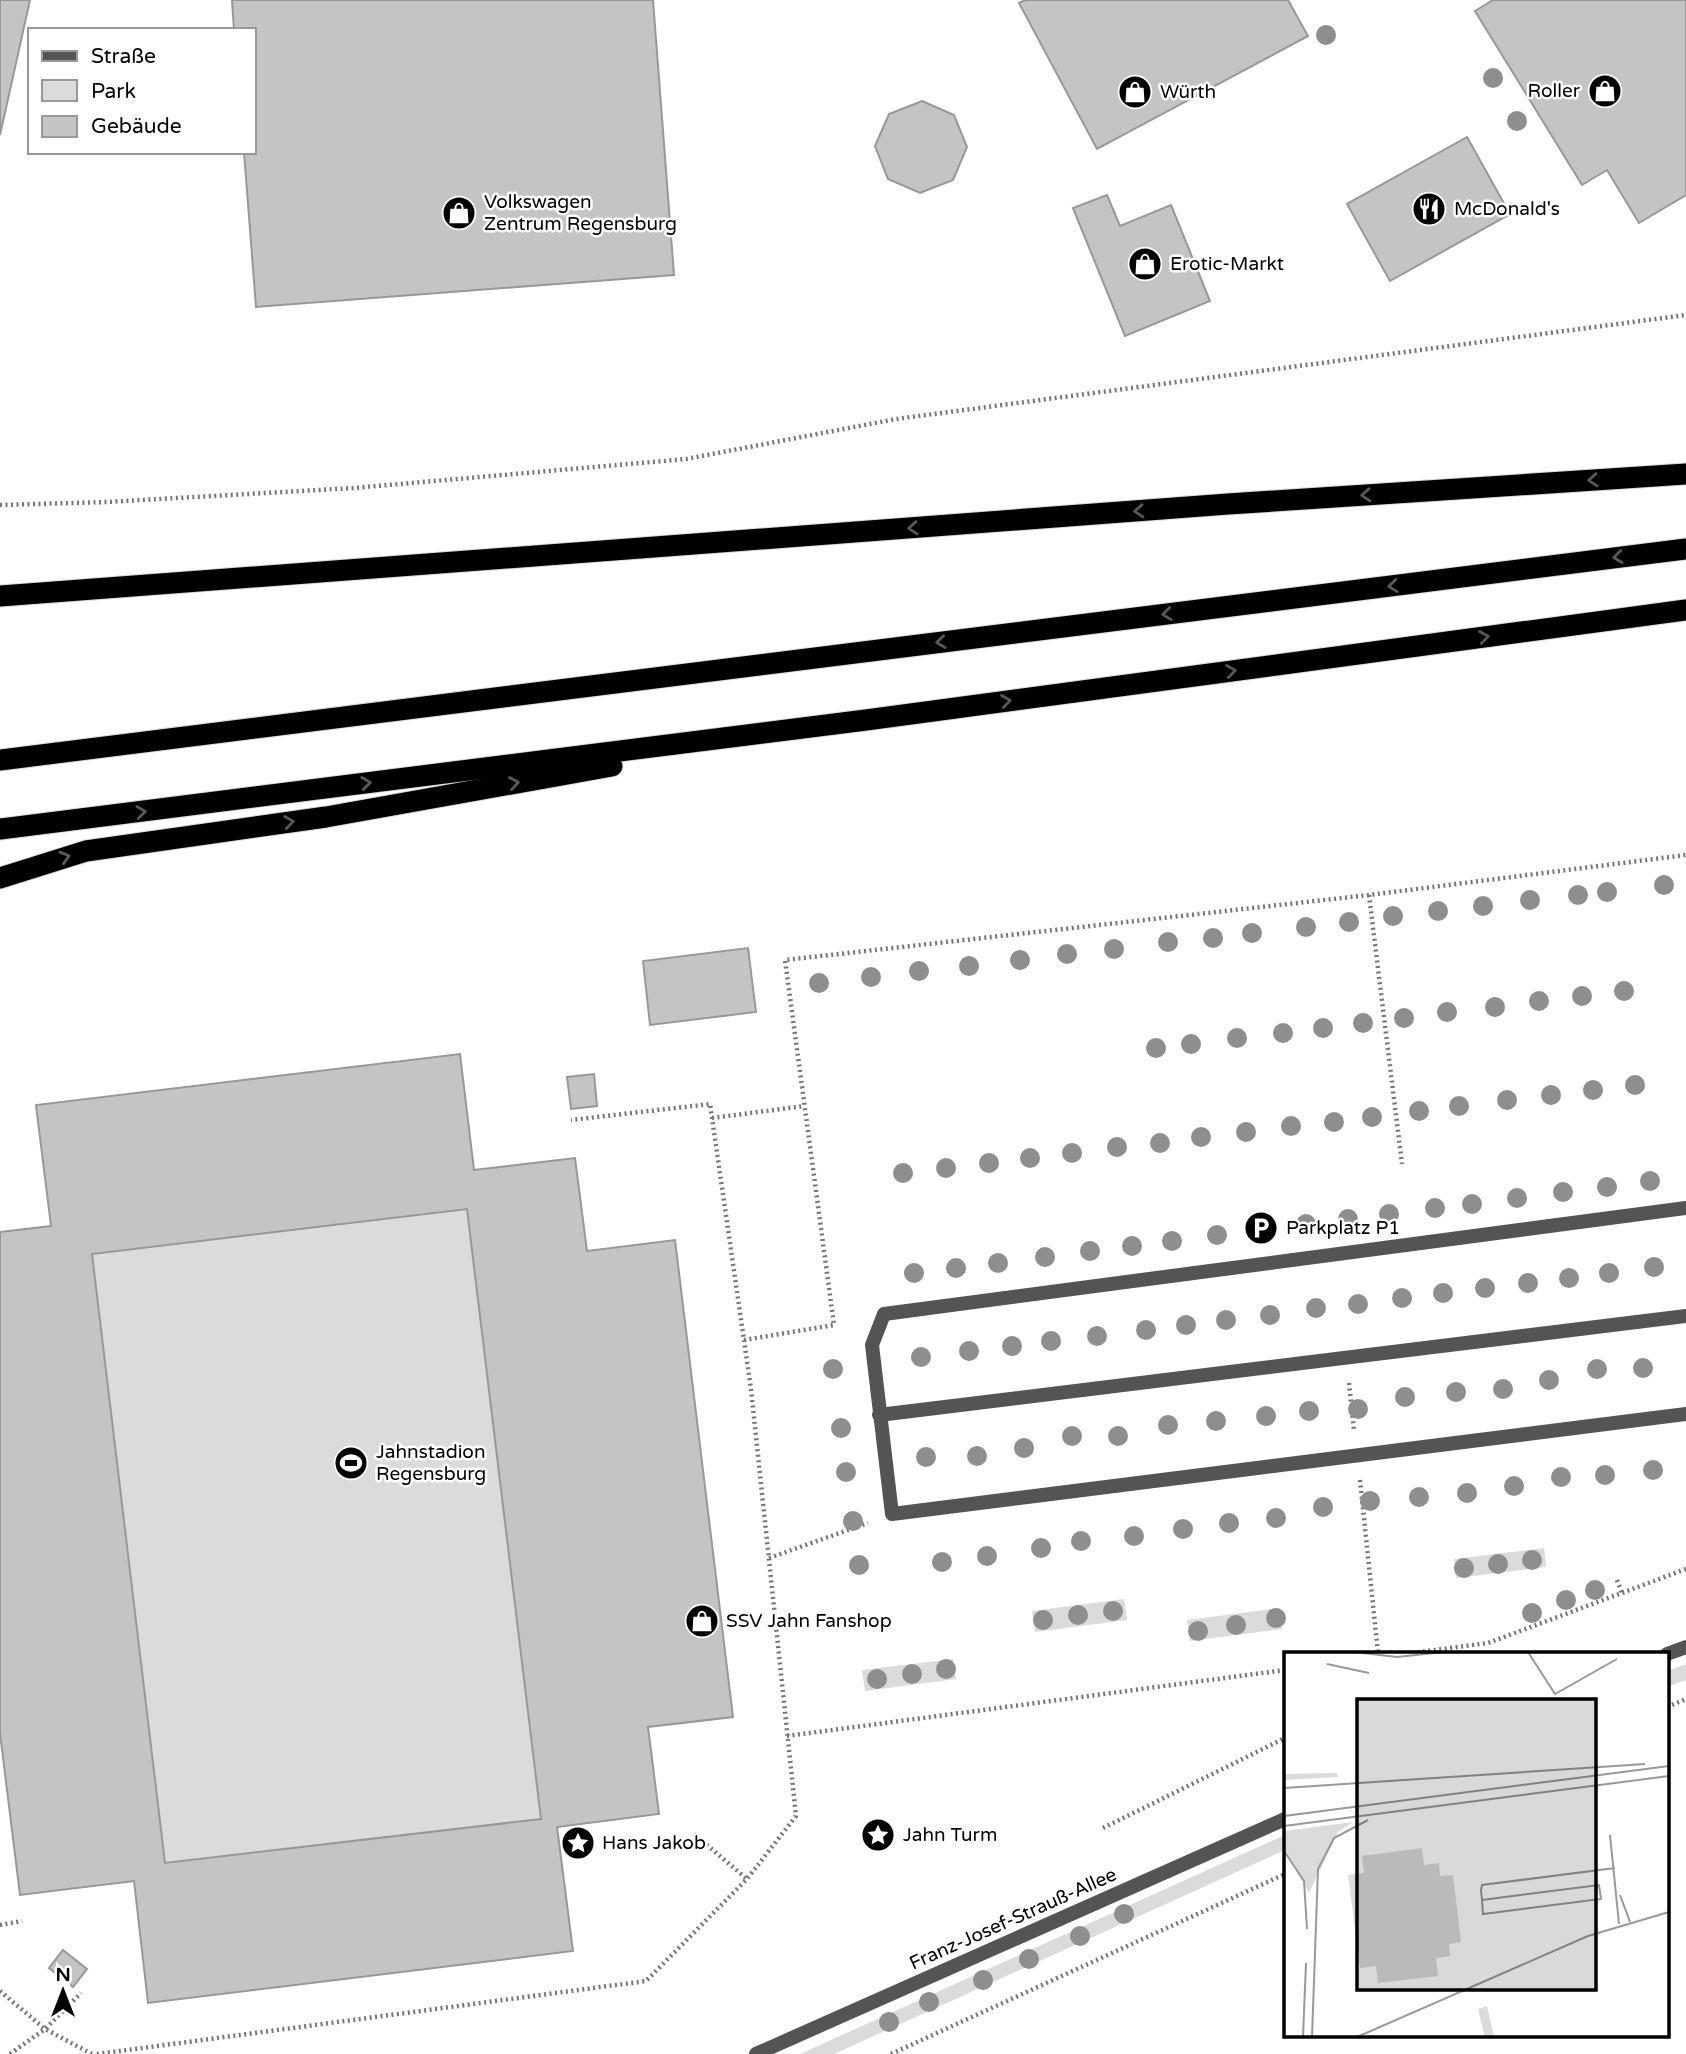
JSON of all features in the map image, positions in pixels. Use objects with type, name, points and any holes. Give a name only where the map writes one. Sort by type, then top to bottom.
[{"type":"highway","points":[[0,596],[1186,507],[1686,474]]},
{"type":"highway","points":[[0,760],[1686,549]]},
{"type":"highway","points":[[0,829],[866,720],[1686,610]]},
{"type":"highway","points":[[0,878],[86,851],[326,817],[866,720]]},
{"type":"street","points":[[1686,1208],[884,1314],[872,1345],[892,1514],[1686,1414]]},
{"type":"street","points":[[879,1415],[1686,1316]]},
{"type":"street","points":[[1668,1654],[1686,1647]]},
{"type":"street","name":"Franz-Josef-Strauß-Allee","points":[[756,2054],[1284,1819]]},
{"type":"path","points":[[0,505],[354,488],[686,459],[896,419],[1686,315]]},
{"type":"path","points":[[744,1340],[834,1325],[785,960],[1369,895],[1686,855]]},
{"type":"path","points":[[1369,895],[1402,1164]]},
{"type":"path","points":[[0,1991],[45,2029],[95,2054],[646,1981],[747,1879],[796,1816],[744,1340],[710,1104],[571,1120]]},
{"type":"path","points":[[712,1118],[804,1106]]},
{"type":"path","points":[[1346,1358],[1378,1652]]},
{"type":"path","points":[[769,1558],[892,1514]]},
{"type":"path","points":[[1420,1652],[1488,1643],[1686,1569]]},
{"type":"path","points":[[1617,1580],[1622,1592]]},
{"type":"path","points":[[787,1736],[1284,1670]]},
{"type":"path","points":[[1668,1707],[1686,1699]]},
{"type":"path","points":[[1103,1828],[1284,1738]]},
{"type":"path","points":[[694,1834],[747,1879]]},
{"type":"path","points":[[891,2054],[1284,1874]]},
{"type":"path","points":[[0,1925],[22,1921]]},
{"type":"path","points":[[1160,1922],[1162,1930]]},
{"type":"path","points":[[10,2054],[45,2029],[81,1993]]},
{"type":"green space","name":"Jahnstadion Regensburg","points":[[460,1054],[474,1170],[575,1158],[587,1251],[675,1240],[733,1717],[648,1727],[659,1814],[557,1827],[573,1951],[145,1968],[134,1881],[20,1895],[0,1733],[0,1232],[51,1226],[36,1105]]},
{"type":"green space","points":[[1544,1548],[1546,1567],[1456,1578],[1454,1559]]},
{"type":"green space","points":[[1124,1599],[1127,1620],[1035,1632],[1032,1611]]},
{"type":"green space","points":[[1279,1608],[1282,1629],[1190,1641],[1187,1620]]},
{"type":"green space","points":[[953,1659],[956,1679],[865,1691],[862,1670]]},
{"type":"green space","points":[[1686,1664],[1686,1680],[1668,1687],[1668,1671]]},
{"type":"green space","points":[[1284,1835],[1284,1850],[834,2054],[800,2054]]},
{"type":"building","points":[[0,0],[30,0],[0,135]]},
{"type":"building","name":"Volkswagen Zentrum Regensburg","points":[[232,0],[653,0],[674,275],[256,307],[244,154],[256,154],[256,28],[234,28]]},
{"type":"building","name":"Würth","points":[[1025,0],[1288,0],[1308,36],[1097,149],[1019,3]]},
{"type":"building","name":"Roller","points":[[1493,0],[1686,0],[1686,195],[1639,223],[1607,170],[1582,185],[1475,11]]},
{"type":"building","points":[[922,101],[954,115],[967,147],[953,180],[920,193],[888,179],[875,146],[889,114]]},
{"type":"building","name":"McDonald's","points":[[1467,137],[1510,214],[1390,281],[1347,204]]},
{"type":"building","name":"Erotic-Markt","points":[[1107,195],[1120,226],[1171,205],[1210,301],[1125,336],[1073,208]]},
{"type":"building","points":[[748,948],[756,1012],[650,1025],[643,961]]},
{"type":"building","points":[[460,1054],[474,1170],[575,1158],[587,1251],[675,1240],[733,1717],[648,1727],[659,1814],[557,1827],[573,1951],[148,2003],[134,1881],[20,1895],[0,1733],[0,1232],[51,1226],[36,1105]],"holes":[[[467,1209],[541,1819],[165,1863],[92,1254]]]},
{"type":"building","points":[[594,1074],[597,1106],[571,1109],[567,1077]]},
{"type":"building","points":[[63,1950],[87,1969],[73,1987],[49,1968]]},
{"type":"place","name":"Roller","points":[[1605,91]]},
{"type":"place","name":"Würth","points":[[1135,92]]},
{"type":"place","name":"McDonald's","points":[[1429,209]]},
{"type":"place","name":"Volkswagen Zentrum Regensburg","points":[[459,213]]},
{"type":"place","name":"Erotic-Markt","points":[[1145,264]]},
{"type":"place","name":"Parkplatz P1","points":[[1261,1228]]},
{"type":"place","name":"Jahnstadion Regensburg","points":[[351,1463]]},
{"type":"place","name":"SSV Jahn Fanshop","points":[[702,1621]]},
{"type":"place","name":"Jahn Turm","points":[[878,1835]]},
{"type":"place","name":"Hans Jakob","points":[[578,1843]]}]
